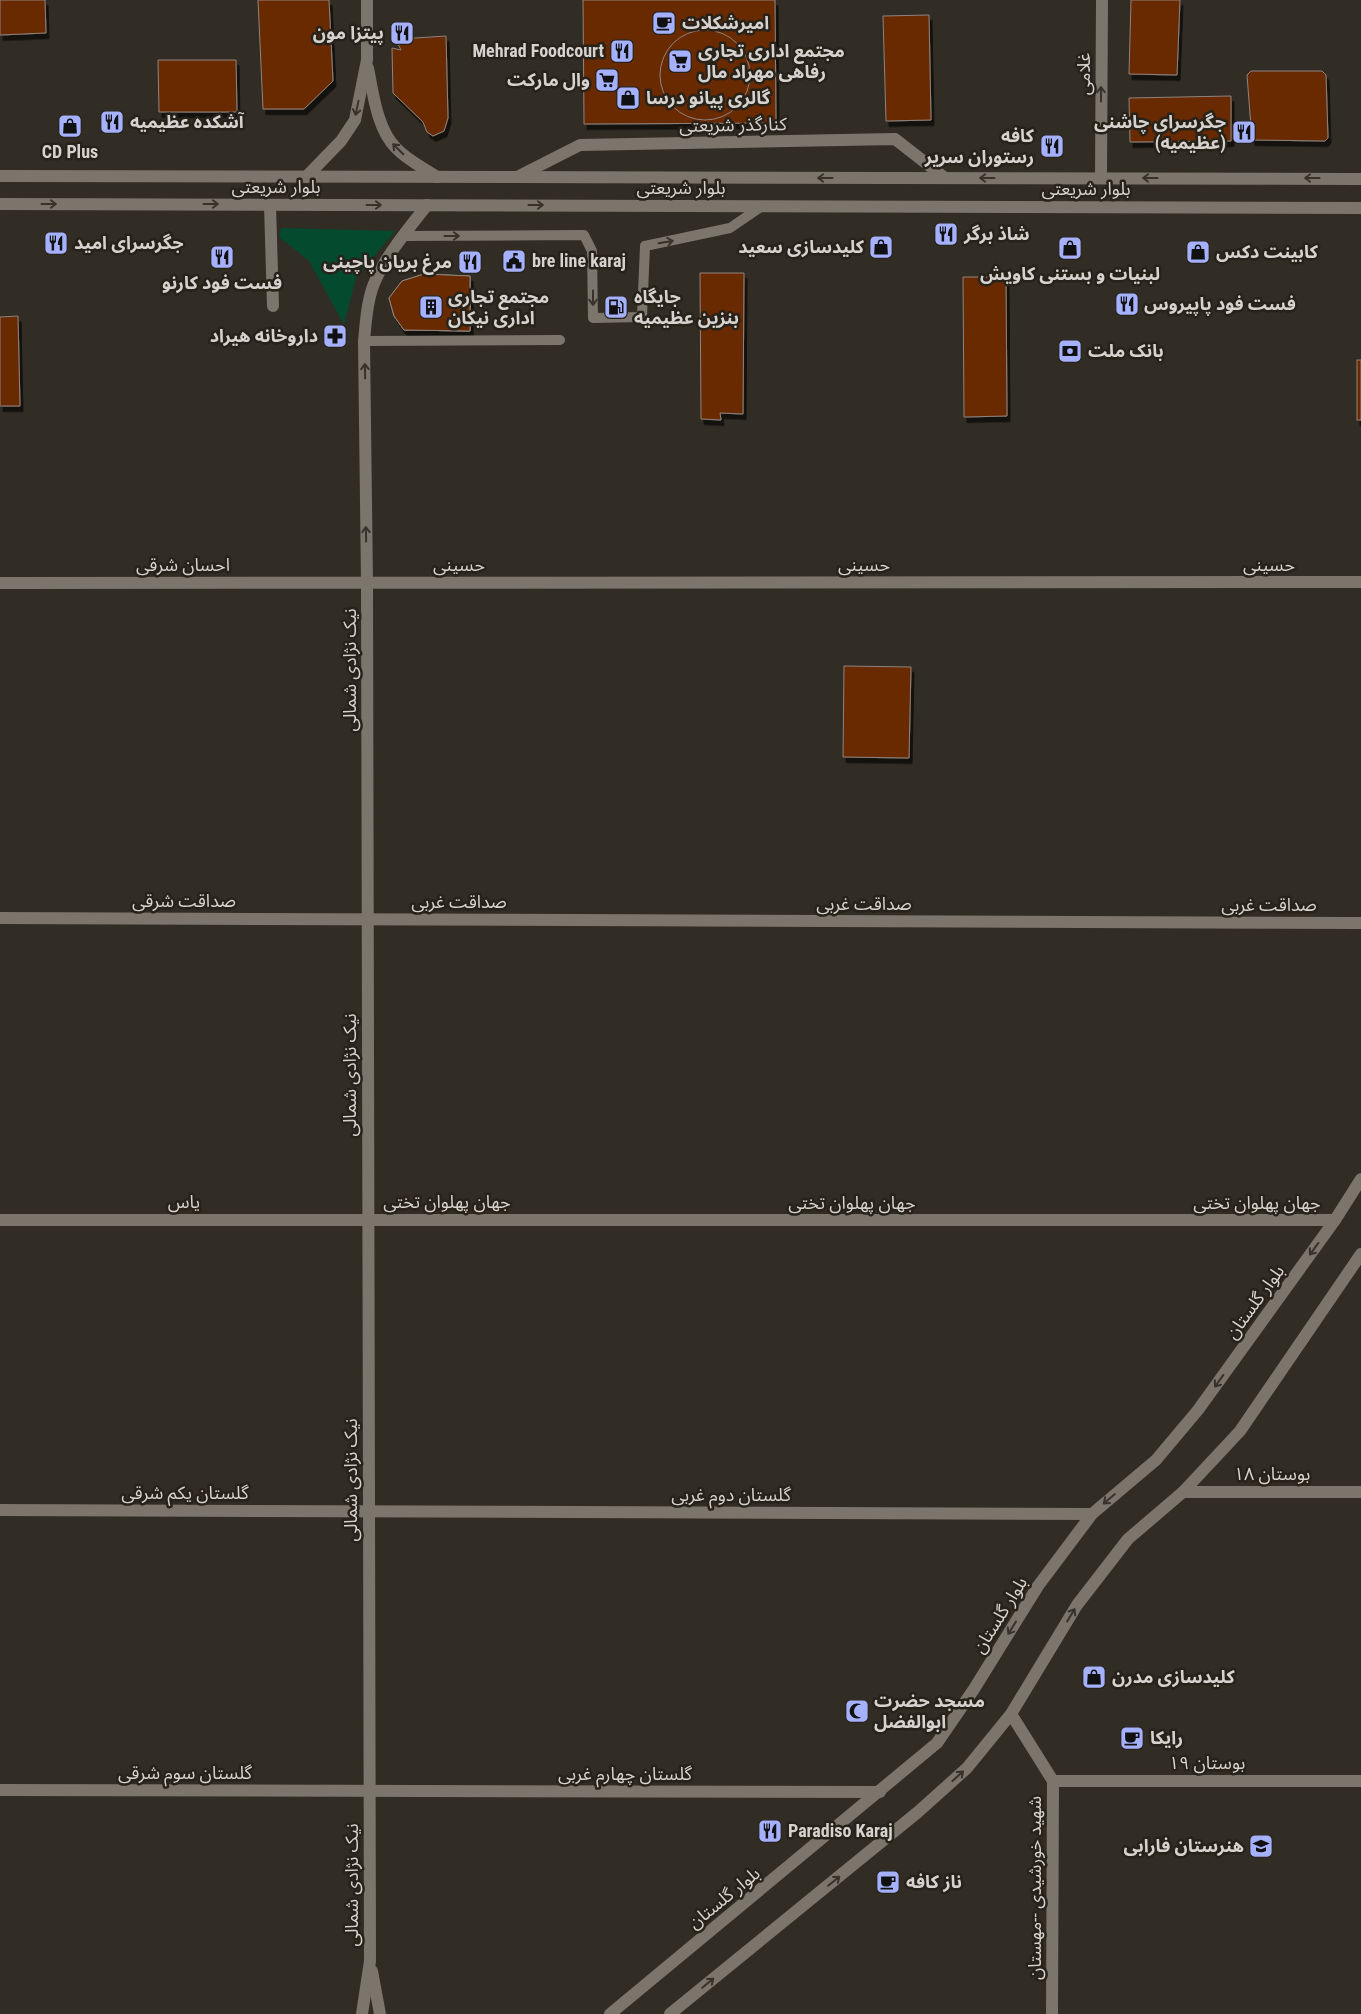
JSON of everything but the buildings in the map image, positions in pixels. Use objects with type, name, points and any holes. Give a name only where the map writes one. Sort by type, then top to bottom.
[{"type":"street","points":[[306,177],[341,141],[355,120],[367,60],[367,0]]},
{"type":"street","name":"غلامی","points":[[1101,178],[1102,0]]},
{"type":"street","points":[[367,60],[376,104],[385,130],[395,148],[437,177]]},
{"type":"street","name":"کنارگذر شریعتی","points":[[517,177],[580,146],[895,138],[945,178]]},
{"type":"street","name":"بلوار شریعتی","points":[[0,176],[1361,178]]},
{"type":"street","name":"بلوار شریعتی","points":[[0,204],[1361,208]]},
{"type":"street","points":[[270,204],[272,306]]},
{"type":"street","name":"نیک نژادی شمالی","points":[[370,1962],[367,583],[364,341],[367,310],[376,280],[404,236],[427,205]]},
{"type":"street","name":"حسینی","points":[[367,583],[1361,582]]},
{"type":"street","name":"احسان شرقی","points":[[0,583],[367,583]]},
{"type":"street","name":"صداقت شرقی","points":[[0,918],[368,919]]},
{"type":"street","name":"صداقت غربی","points":[[368,919],[1361,923]]},
{"type":"street","name":"بلوار گلستان","points":[[610,2014],[937,1743],[974,1689],[1038,1586],[1092,1514],[1156,1460],[1198,1410],[1335,1220],[1361,1179]]},
{"type":"street","name":"یاس","points":[[0,1220],[368,1220]]},
{"type":"street","name":"جهان پهلوان تختی","points":[[368,1220],[1335,1220]]},
{"type":"street","points":[[670,2014],[918,1812],[967,1768],[1011,1714],[1077,1605],[1128,1539],[1183,1492],[1240,1431],[1361,1254]]},
{"type":"street","name":"بوستان ۱۸","points":[[1183,1492],[1361,1492]]},
{"type":"street","name":"گلستان یکم شرقی","points":[[0,1510],[369,1511]]},
{"type":"street","name":"گلستان دوم غربی","points":[[369,1511],[1092,1514]]},
{"type":"street","name":"شهید خورشیدی --مهستان","points":[[1011,1714],[1053,1781],[1052,2014]]},
{"type":"street","name":"بوستان ۱۹","points":[[1053,1781],[1361,1781]]},
{"type":"street","name":"گلستان سوم شرقی","points":[[0,1790],[370,1791]]},
{"type":"street","name":"گلستان چهارم غربی","points":[[370,1791],[880,1792]]},
{"type":"street","points":[[362,2014],[370,1962]]},
{"type":"street","points":[[370,1962],[380,2014]]},
{"type":"lane","points":[[404,236],[584,235],[592,251],[593,318],[642,318],[645,246],[730,228],[762,206]]},
{"type":"lane","points":[[364,341],[560,340]]},
{"type":"green space","points":[[281,228],[395,231],[356,278],[344,325],[309,261],[279,237]]},
{"type":"place","name":"امیرشکلات","points":[[664,23]]},
{"type":"place","name":"پیتزا مون","points":[[402,33]]},
{"type":"place","name":"Mehrad Foodcourt","points":[[622,51]]},
{"type":"place","name":"مجتمع اداری تجاری رفاهی مهراد مال","points":[[680,61]]},
{"type":"place","name":"وال مارکت","points":[[607,80]]},
{"type":"place","name":"گالری پیانو درسا","points":[[628,98]]},
{"type":"place","name":"آشکده عظیمیه","points":[[112,122]]},
{"type":"place","name":"CD Plus","points":[[70,126]]},
{"type":"place","name":"جگرسرای چاشنی (عظیمیه)","points":[[1244,132]]},
{"type":"place","name":"کافه رستوران سریر","points":[[1052,146]]},
{"type":"place","name":"شاذ برگر","points":[[946,234]]},
{"type":"place","name":"جگرسرای امید","points":[[56,243]]},
{"type":"place","name":"کلیدسازی سعید","points":[[881,247]]},
{"type":"place","name":"لبنیات و بستنی کاویش","points":[[1070,248]]},
{"type":"place","name":"کابینت دکس","points":[[1198,252]]},
{"type":"place","name":"فست فود کارنو","points":[[222,257]]},
{"type":"place","name":"bre line karaj","points":[[514,261]]},
{"type":"place","name":"مرغ بریان پاچینی","points":[[470,262]]},
{"type":"place","name":"فست فود پاپیروس","points":[[1127,304]]},
{"type":"place","name":"مجتمع تجاری اداری نیکان","points":[[431,307]]},
{"type":"place","name":"جایگاه بنزین عظیمیه","points":[[616,307]]},
{"type":"place","name":"داروخانه هیراد","points":[[335,336]]},
{"type":"place","name":"بانک ملت","points":[[1070,351]]},
{"type":"place","name":"کلیدسازی مدرن","points":[[1094,1677]]},
{"type":"place","name":"مسجد حضرت ابوالفضل","points":[[857,1711]]},
{"type":"place","name":"رایکا","points":[[1132,1738]]},
{"type":"place","name":"Paradiso Karaj","points":[[770,1831]]},
{"type":"place","name":"هنرستان فارابی","points":[[1261,1846]]},
{"type":"place","name":"ناز کافه","points":[[888,1882]]}]
